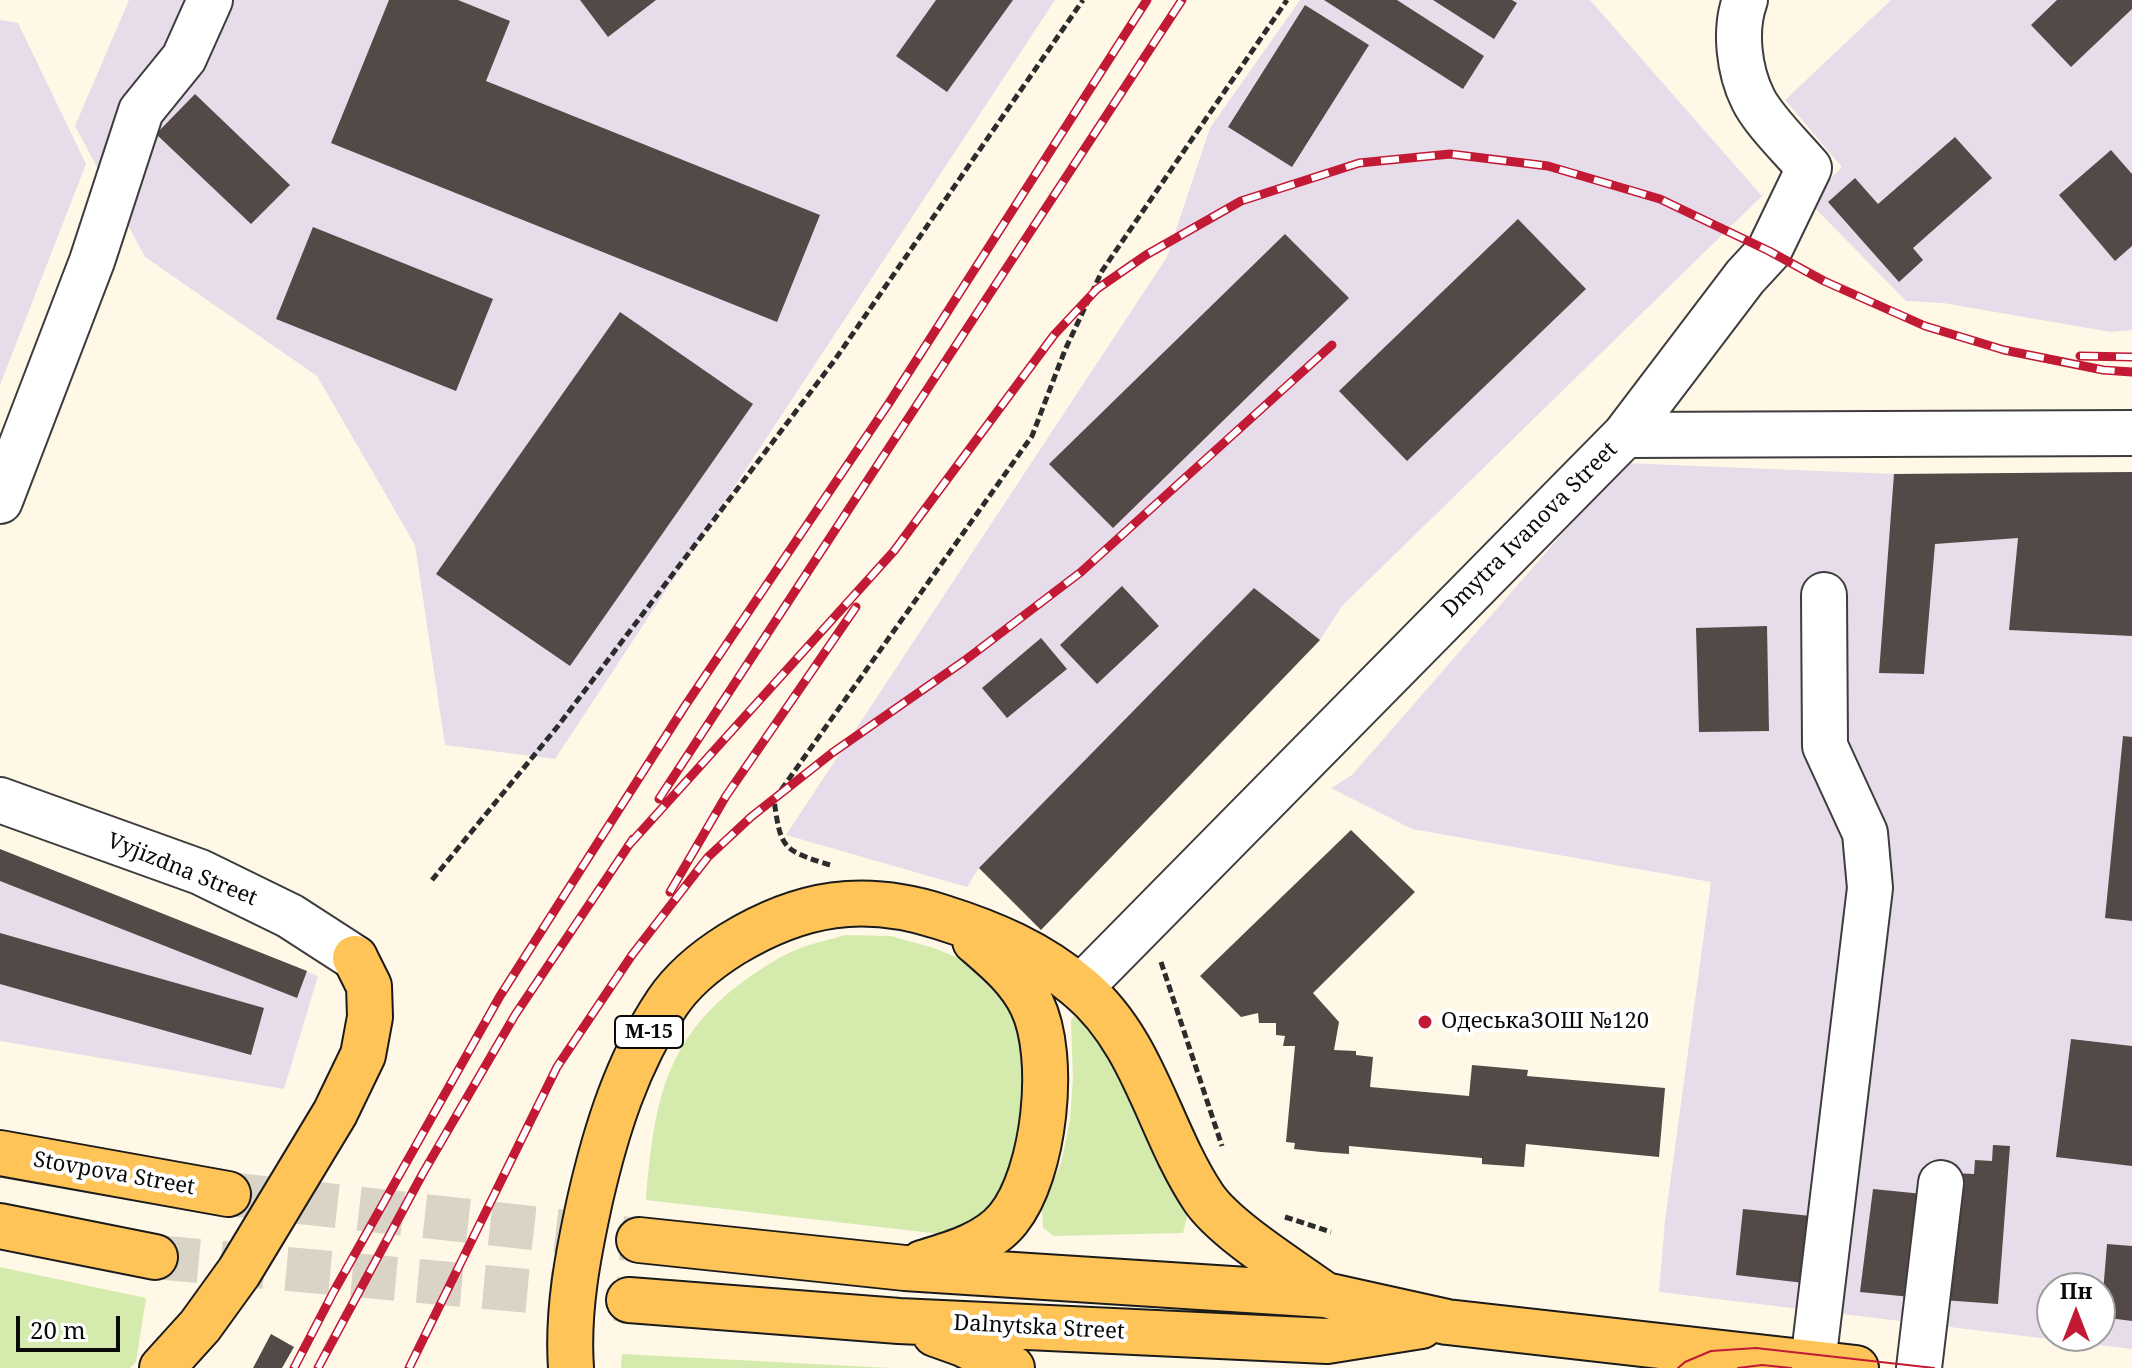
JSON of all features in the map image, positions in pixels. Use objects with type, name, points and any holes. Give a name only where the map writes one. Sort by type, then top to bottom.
[{"type":"main road","name":"М-15","points":[[571,1368],[573,1292],[604,1141],[623,1085],[645,1038],[669,1000],[695,972],[758,928],[792,914],[857,903],[916,909],[948,919],[1016,978],[1032,1005],[1041,1031],[1044,1062],[1039,1134],[1023,1196],[1007,1220],[986,1239],[951,1255],[905,1268]]},
{"type":"main road","points":[[948,919],[1014,943],[1080,988],[1099,1006],[1140,1066],[1186,1168],[1205,1201],[1233,1228],[1325,1295]]},
{"type":"main road","points":[[162,1368],[200,1326],[239,1272],[335,1113],[363,1055],[370,1017],[369,986],[355,958]]},
{"type":"main road","name":"Stovpova Street","points":[[0,1153],[228,1194]]},
{"type":"main road","points":[[0,1226],[155,1257]]},
{"type":"main road","name":"Dalnytska Street","points":[[639,1240],[905,1268],[1325,1295],[1447,1322],[1716,1359],[1856,1368]]},
{"type":"main road","name":"Dalnytska Street","points":[[629,1300],[899,1321],[1327,1341],[1447,1322]]},
{"type":"main road","points":[[899,1321],[963,1344],[1012,1368]]},
{"type":"main road","points":[[1248,1368],[1273,1356],[1327,1341]]},
{"type":"street","points":[[0,501],[92,261],[141,111],[184,58],[210,0]]},
{"type":"street","points":[[1625,435],[1745,277],[1769,251],[1809,168],[1754,102],[1745,80],[1739,46],[1745,0]]},
{"type":"street","name":"Dmytra Ivanova Street","points":[[1080,988],[1625,435],[2132,433]]},
{"type":"street","points":[[1813,1363],[1870,888],[1865,833],[1825,746],[1824,595]]},
{"type":"street","name":"Vyjizdna Street","points":[[0,800],[200,872],[290,916],[355,958]]},
{"type":"street","points":[[1919,1368],[1941,1183]]},
{"type":"path","points":[[432,880],[558,726],[834,361],[1083,0]]},
{"type":"path","points":[[774,800],[1032,436],[1065,350],[1102,271],[1287,0]]},
{"type":"path","points":[[1158,951],[1224,1151]]},
{"type":"path","points":[[1279,1215],[1331,1232]]},
{"type":"shaded area","points":[[129,0],[1055,0],[555,759],[445,745],[415,545],[317,376],[145,257],[75,126]]},
{"type":"shaded area","points":[[1300,0],[1590,0],[1762,196],[1342,606],[1320,640],[1041,930],[979,868],[967,887],[786,835],[1167,257],[1210,128]]},
{"type":"shaded area","points":[[1891,0],[2132,0],[2132,330],[2111,332],[1943,303],[1906,301],[1808,201],[1842,167],[1785,100]]},
{"type":"shaded area","points":[[0,20],[18,23],[86,164],[0,385]]},
{"type":"shaded area","points":[[1624,463],[1894,474],[2132,472],[2132,1349],[2116,1347],[2116,1272],[2036,1272],[2036,1337],[1659,1292],[1665,1221],[1711,882],[1412,829],[1331,788],[1352,775]]},
{"type":"shaded area","points":[[0,850],[318,976],[284,1089],[0,1041]]},
{"type":"green space","points":[[845,935],[891,936],[934,948],[973,964],[1002,985],[1025,1045],[1025,1092],[1012,1163],[986,1211],[968,1227],[949,1235],[646,1200],[659,1104],[680,1051],[696,1026],[745,980],[784,955]]},
{"type":"green space","points":[[1074,1016],[1084,1017],[1105,1045],[1183,1201],[1187,1217],[1183,1233],[1054,1236],[1043,1228],[1042,1208],[1061,1163],[1070,1120],[1073,1078],[1071,1021]]},
{"type":"green space","points":[[0,1267],[146,1298],[136,1362],[130,1368],[0,1368]]},
{"type":"green space","points":[[622,1354],[891,1368],[621,1368]]},
{"type":"building","points":[[389,0],[458,0],[510,21],[486,81],[820,215],[777,322],[331,143]]},
{"type":"building","points":[[580,0],[656,0],[608,37]]},
{"type":"building","points":[[936,0],[1013,0],[947,92],[896,56]]},
{"type":"building","points":[[1324,0],[1397,0],[1484,56],[1463,89]]},
{"type":"building","points":[[1433,0],[1512,0],[1517,3],[1494,39]]},
{"type":"building","points":[[2057,0],[2132,0],[2132,9],[2071,67],[2031,25]]},
{"type":"building","points":[[1305,5],[1369,45],[1292,167],[1228,127]]},
{"type":"building","points":[[195,94],[290,185],[251,224],[156,134]]},
{"type":"building","points":[[1955,137],[1992,178],[1913,248],[1923,260],[1899,282],[1828,202],[1855,178],[1878,204]]},
{"type":"building","points":[[2111,150],[2132,174],[2132,246],[2115,261],[2059,195]]},
{"type":"building","points":[[1518,219],[1586,289],[1407,461],[1339,391]]},
{"type":"building","points":[[313,227],[493,299],[456,391],[276,319]]},
{"type":"building","points":[[1285,234],[1349,298],[1113,528],[1049,464]]},
{"type":"building","points":[[620,312],[753,404],[570,666],[436,574]]},
{"type":"building","points":[[2132,472],[2132,636],[2009,630],[2018,538],[1935,544],[1924,674],[1879,673],[1894,474]]},
{"type":"building","points":[[1122,586],[1159,626],[1097,684],[1060,645]]},
{"type":"building","points":[[1254,588],[1320,640],[1041,930],[979,868]]},
{"type":"building","points":[[1767,626],[1769,731],[1699,732],[1696,628]]},
{"type":"building","points":[[1041,638],[1067,669],[1007,718],[982,688]]},
{"type":"building","points":[[2123,736],[2132,737],[2132,921],[2105,918]]},
{"type":"building","points":[[1351,830],[1415,892],[1313,993],[1339,1022],[1334,1050],[1356,1051],[1356,1055],[1373,1057],[1370,1087],[1469,1096],[1472,1065],[1528,1070],[1527,1076],[1665,1088],[1659,1157],[1526,1144],[1524,1167],[1482,1164],[1482,1158],[1349,1146],[1349,1154],[1321,1152],[1294,1149],[1295,1143],[1286,1142],[1295,1046],[1283,1046],[1285,1036],[1276,1035],[1276,1023],[1259,1023],[1258,1013],[1241,1017],[1200,976]]},
{"type":"building","points":[[0,849],[307,971],[297,998],[0,881]]},
{"type":"building","points":[[0,933],[264,1008],[251,1055],[0,984]]},
{"type":"building","points":[[2071,1039],[2132,1046],[2132,1166],[2056,1157]]},
{"type":"building","points":[[1993,1145],[2010,1146],[1998,1304],[1943,1300],[1953,1173],[1974,1174],[1975,1160],[1992,1161]]},
{"type":"building","points":[[1873,1189],[1923,1194],[1911,1297],[1860,1292]]},
{"type":"building","points":[[1743,1209],[1811,1216],[1804,1283],[1736,1275]]},
{"type":"building","points":[[2107,1244],[2132,1246],[2132,1321],[2116,1319],[2116,1272],[2105,1272]]},
{"type":"building","points":[[271,1334],[294,1347],[282,1368],[253,1368]]},
{"type":"tunnel","points":[[228,1194],[639,1240]]},
{"type":"tunnel","points":[[155,1257],[629,1300]]},
{"type":"tram line","points":[[1678,1368],[1711,1351],[1756,1348],[1934,1368]]},
{"type":"tram line","points":[[1738,1368],[1762,1365],[1791,1368]]},
{"type":"railway","points":[[294,1368],[500,996],[685,706],[889,403],[1147,0]]},
{"type":"railway","points":[[659,799],[1182,0]]},
{"type":"railway","points":[[628,846],[894,551],[1054,335],[1097,289],[1146,255],[1241,201],[1359,163],[1450,154],[1548,166],[1660,199],[1824,281],[1925,326],[2004,350],[2103,370],[2132,372]]},
{"type":"railway","points":[[409,1368],[557,1067],[632,955],[708,857],[751,817],[832,753],[964,661],[1081,572],[1332,345]]},
{"type":"railway","points":[[2080,356],[2132,357]]},
{"type":"railway","points":[[670,892],[726,796],[856,607]]},
{"type":"railway","points":[[318,1368],[423,1173],[515,1015],[633,839]]},
{"type":"place","name":"ОдеськаЗОШ №120","points":[[1425,1022]]}]
